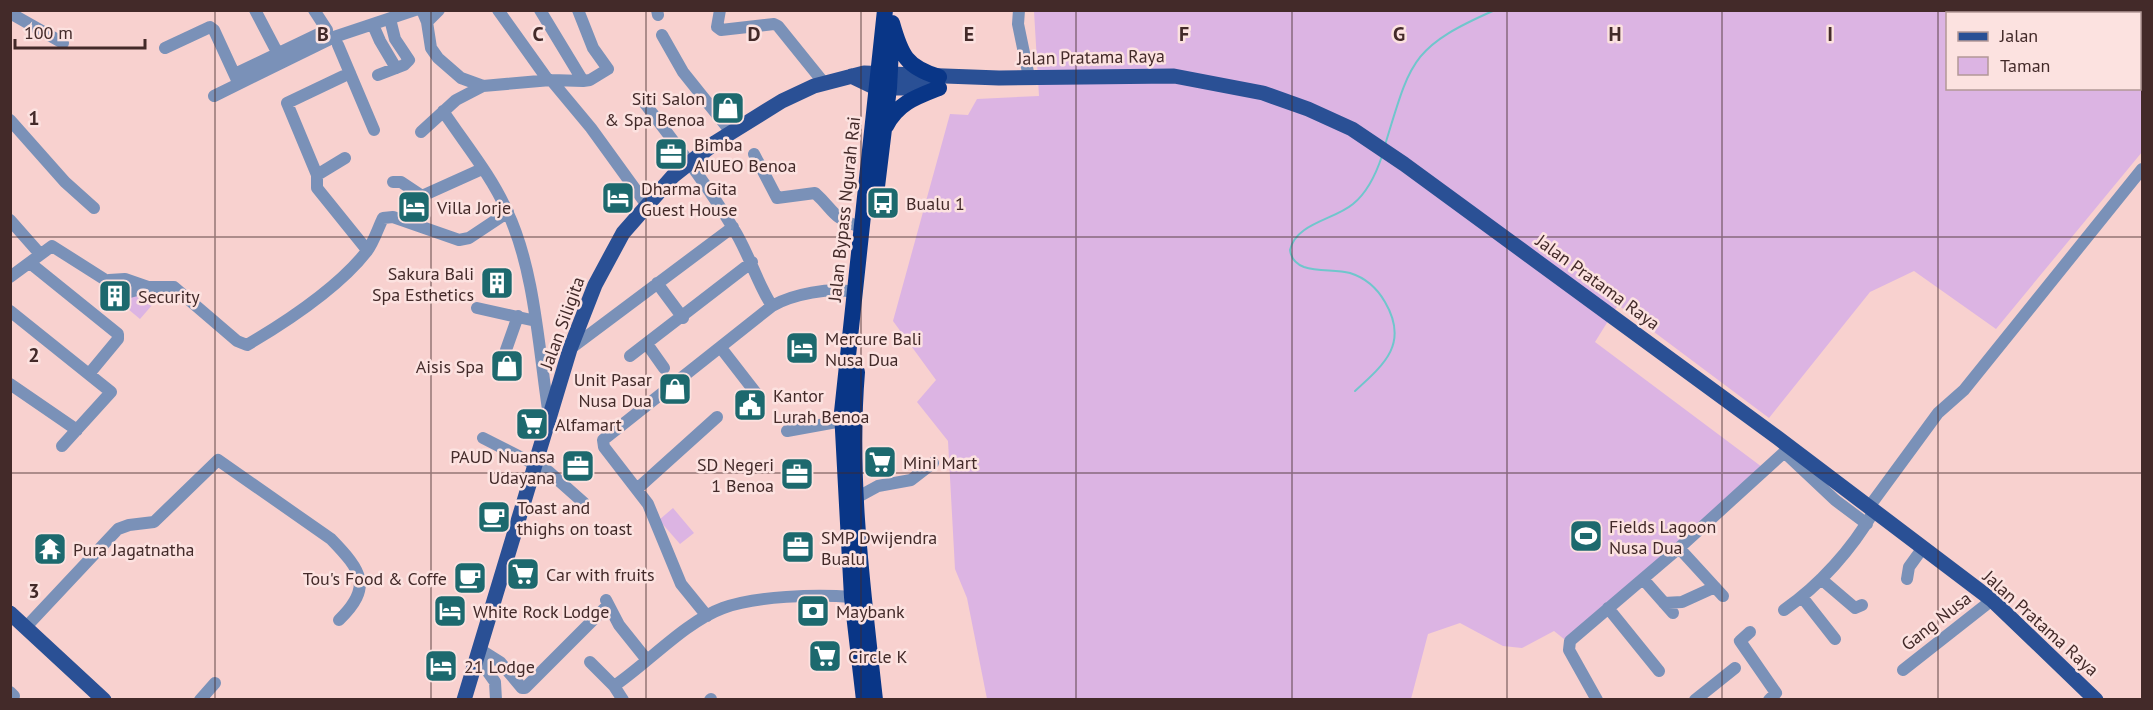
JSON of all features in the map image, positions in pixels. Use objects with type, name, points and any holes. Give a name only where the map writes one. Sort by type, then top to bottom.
[{"type":"highway","name":"Jalan Bypass Ngurah Rai","points":[[864,699],[852,597],[842,421],[861,227],[883,81],[890,15]]},
{"type":"highway","points":[[885,129],[897,108],[939,82],[910,63],[900,51],[890,15]]},
{"type":"highway","name":"Jalan Bypass Ngurah Rai","points":[[876,699],[856,498],[853,416],[862,302],[885,129],[883,81]]},
{"type":"main road","name":"Jalan Siligita","points":[[464,699],[570,349],[596,285],[617,243],[646,204],[689,163],[731,132],[782,102],[824,83],[851,76],[883,81]]},
{"type":"main road","name":"Jalan Pratama Raya","points":[[883,81],[939,82],[999,78],[1174,76],[1222,83],[1263,93],[1308,109],[1352,129],[1404,164],[1576,290],[1870,514],[1992,600],[2090,697]]},
{"type":"main road","points":[[10,613],[96,696]]},
{"type":"street","points":[[255,10],[277,52]]},
{"type":"street","points":[[214,96],[277,52],[327,30],[314,10]]},
{"type":"street","points":[[236,79],[305,49],[415,10]]},
{"type":"street","points":[[439,10],[424,16],[429,42],[438,58],[461,78],[483,86]]},
{"type":"street","points":[[498,10],[550,80],[591,128],[646,204]]},
{"type":"street","points":[[540,10],[583,81]]},
{"type":"street","points":[[421,132],[456,100],[483,86],[550,80],[583,81],[590,80],[608,69],[593,48],[578,10]]},
{"type":"street","points":[[720,10],[717,27],[721,30],[774,24],[778,26],[824,83]]},
{"type":"street","points":[[1019,10],[1018,24],[1042,77]]},
{"type":"street","points":[[10,13],[63,43]]},
{"type":"street","points":[[378,75],[407,63],[408,57],[395,39],[390,19]]},
{"type":"street","points":[[373,25],[396,68]]},
{"type":"street","points":[[165,48],[210,27],[214,30],[236,79]]},
{"type":"street","points":[[662,35],[684,72],[731,132]]},
{"type":"street","points":[[338,45],[374,130]]},
{"type":"street","points":[[351,73],[329,85],[293,98],[288,106],[317,175],[320,192],[367,250]]},
{"type":"street","points":[[643,101],[733,227],[772,306]]},
{"type":"street","points":[[443,111],[508,212],[517,236],[536,321],[550,418]]},
{"type":"street","points":[[10,120],[65,182],[94,208]]},
{"type":"street","points":[[754,154],[777,198],[814,192],[833,214],[843,221],[861,227]]},
{"type":"street","points":[[317,175],[345,158]]},
{"type":"street","points":[[393,182],[402,182],[422,196],[482,169]]},
{"type":"street","points":[[1784,610],[1821,579],[1870,514],[1938,413],[1964,390],[2142,169]]},
{"type":"street","points":[[10,277],[52,246],[109,280],[125,279],[148,286],[174,287],[237,341],[247,345],[281,325],[327,290],[367,250],[383,218],[393,217],[459,240],[469,238],[492,225],[508,212]]},
{"type":"street","points":[[10,220],[40,254]]},
{"type":"street","points":[[570,349],[733,227]]},
{"type":"street","points":[[630,356],[683,318],[752,262]]},
{"type":"street","points":[[30,263],[118,334],[118,339],[89,374]]},
{"type":"street","points":[[657,283],[683,318]]},
{"type":"street","points":[[707,616],[681,584],[648,504],[604,447],[603,440],[722,348],[772,306],[790,298],[843,290],[854,292]]},
{"type":"street","points":[[477,308],[536,321]]},
{"type":"street","points":[[10,312],[111,392],[63,446]]},
{"type":"street","points":[[506,350],[518,316]]},
{"type":"street","points":[[647,344],[664,368]]},
{"type":"street","points":[[722,348],[759,397]]},
{"type":"street","points":[[11,383],[77,430]]},
{"type":"street","points":[[637,489],[717,417]]},
{"type":"street","points":[[787,431],[842,421]]},
{"type":"street","points":[[483,438],[548,471],[584,503]]},
{"type":"street","points":[[1597,699],[1568,645],[1570,641],[1679,548],[1787,450]]},
{"type":"street","points":[[26,627],[118,529],[129,525],[154,522],[218,460],[331,539],[346,554],[357,573],[361,593],[354,605],[339,620]]},
{"type":"street","points":[[856,498],[878,486],[910,480],[933,463]]},
{"type":"street","points":[[1643,579],[1668,608],[1719,592],[1679,548]]},
{"type":"street","points":[[1907,579],[1909,567],[1922,549]]},
{"type":"street","points":[[1821,579],[1855,608],[1862,605]]},
{"type":"street","points":[[614,686],[707,616],[734,604],[796,597],[852,597]]},
{"type":"street","points":[[1802,597],[1835,639]]},
{"type":"street","name":"Gang Nusa","points":[[1903,670],[1992,600]]},
{"type":"street","points":[[478,657],[500,662],[522,688],[525,688],[607,603],[646,660]]},
{"type":"street","points":[[1608,608],[1659,670]]},
{"type":"street","points":[[1750,632],[1740,641],[1776,693],[1769,699]]},
{"type":"street","points":[[478,657],[489,682],[486,699]]},
{"type":"street","points":[[478,657],[495,682],[496,699]]},
{"type":"street","points":[[590,662],[614,686],[623,699]]},
{"type":"street","points":[[1695,699],[1735,668]]},
{"type":"street","points":[[200,699],[215,683]]},
{"type":"green space","points":[[1034,11],[2142,11],[2142,152],[1996,329],[1914,271],[1870,292],[1769,418],[1618,305],[1595,342],[1766,470],[1564,639],[1554,631],[1522,648],[1503,646],[1460,623],[1428,634],[1411,699],[987,699],[967,598],[955,569],[948,441],[917,402],[936,380],[893,321],[950,114],[968,115],[977,99],[1039,96]]},
{"type":"green space","points":[[166,289],[140,319],[116,299]]},
{"type":"green space","points":[[673,508],[694,533],[680,544],[659,520]]},
{"type":"waterway","points":[[1385,145],[1401,93],[1418,60],[1446,35],[1495,10]]},
{"type":"waterway","points":[[1355,391],[1376,371],[1390,352],[1395,329],[1392,316],[1382,297],[1366,281],[1345,272],[1304,267],[1294,260],[1290,250],[1300,234],[1353,204],[1363,194],[1382,156]]},
{"type":"place","name":"Siti Salon & Spa Benoa","points":[[728,108]]},
{"type":"place","name":"Bimba AIUEO Benoa","points":[[671,154]]},
{"type":"place","name":"Dharma Gita Guest House","points":[[618,198]]},
{"type":"place","name":"Bualu 1","points":[[883,203]]},
{"type":"place","name":"Villa Jorje","points":[[414,207]]},
{"type":"place","name":"Sakura Bali Spa Esthetics","points":[[497,283]]},
{"type":"place","name":"Security","points":[[115,296]]},
{"type":"place","name":"Mercure Bali Nusa Dua","points":[[802,348]]},
{"type":"place","name":"Aisis Spa","points":[[507,366]]},
{"type":"place","name":"Unit Pasar Nusa Dua","points":[[675,389]]},
{"type":"place","name":"Kantor Lurah Benoa","points":[[750,405]]},
{"type":"place","name":"Alfamart","points":[[532,424]]},
{"type":"place","name":"Mini Mart","points":[[880,462]]},
{"type":"place","name":"PAUD Nuansa Udayana","points":[[578,466]]},
{"type":"place","name":"SD Negeri 1 Benoa","points":[[797,474]]},
{"type":"place","name":"Toast and thighs on toast","points":[[494,517]]},
{"type":"place","name":"Fields Lagoon Nusa Dua","points":[[1586,536]]},
{"type":"place","name":"SMP Dwijendra Bualu","points":[[798,547]]},
{"type":"place","name":"Pura Jagatnatha","points":[[50,549]]},
{"type":"place","name":"Car with fruits","points":[[523,574]]},
{"type":"place","name":"Tou's Food & Coffe","points":[[470,578]]},
{"type":"place","name":"White Rock Lodge","points":[[450,611]]},
{"type":"place","name":"Maybank","points":[[813,611]]},
{"type":"place","name":"Circle K","points":[[825,656]]},
{"type":"place","name":"21 Lodge","points":[[441,666]]}]
